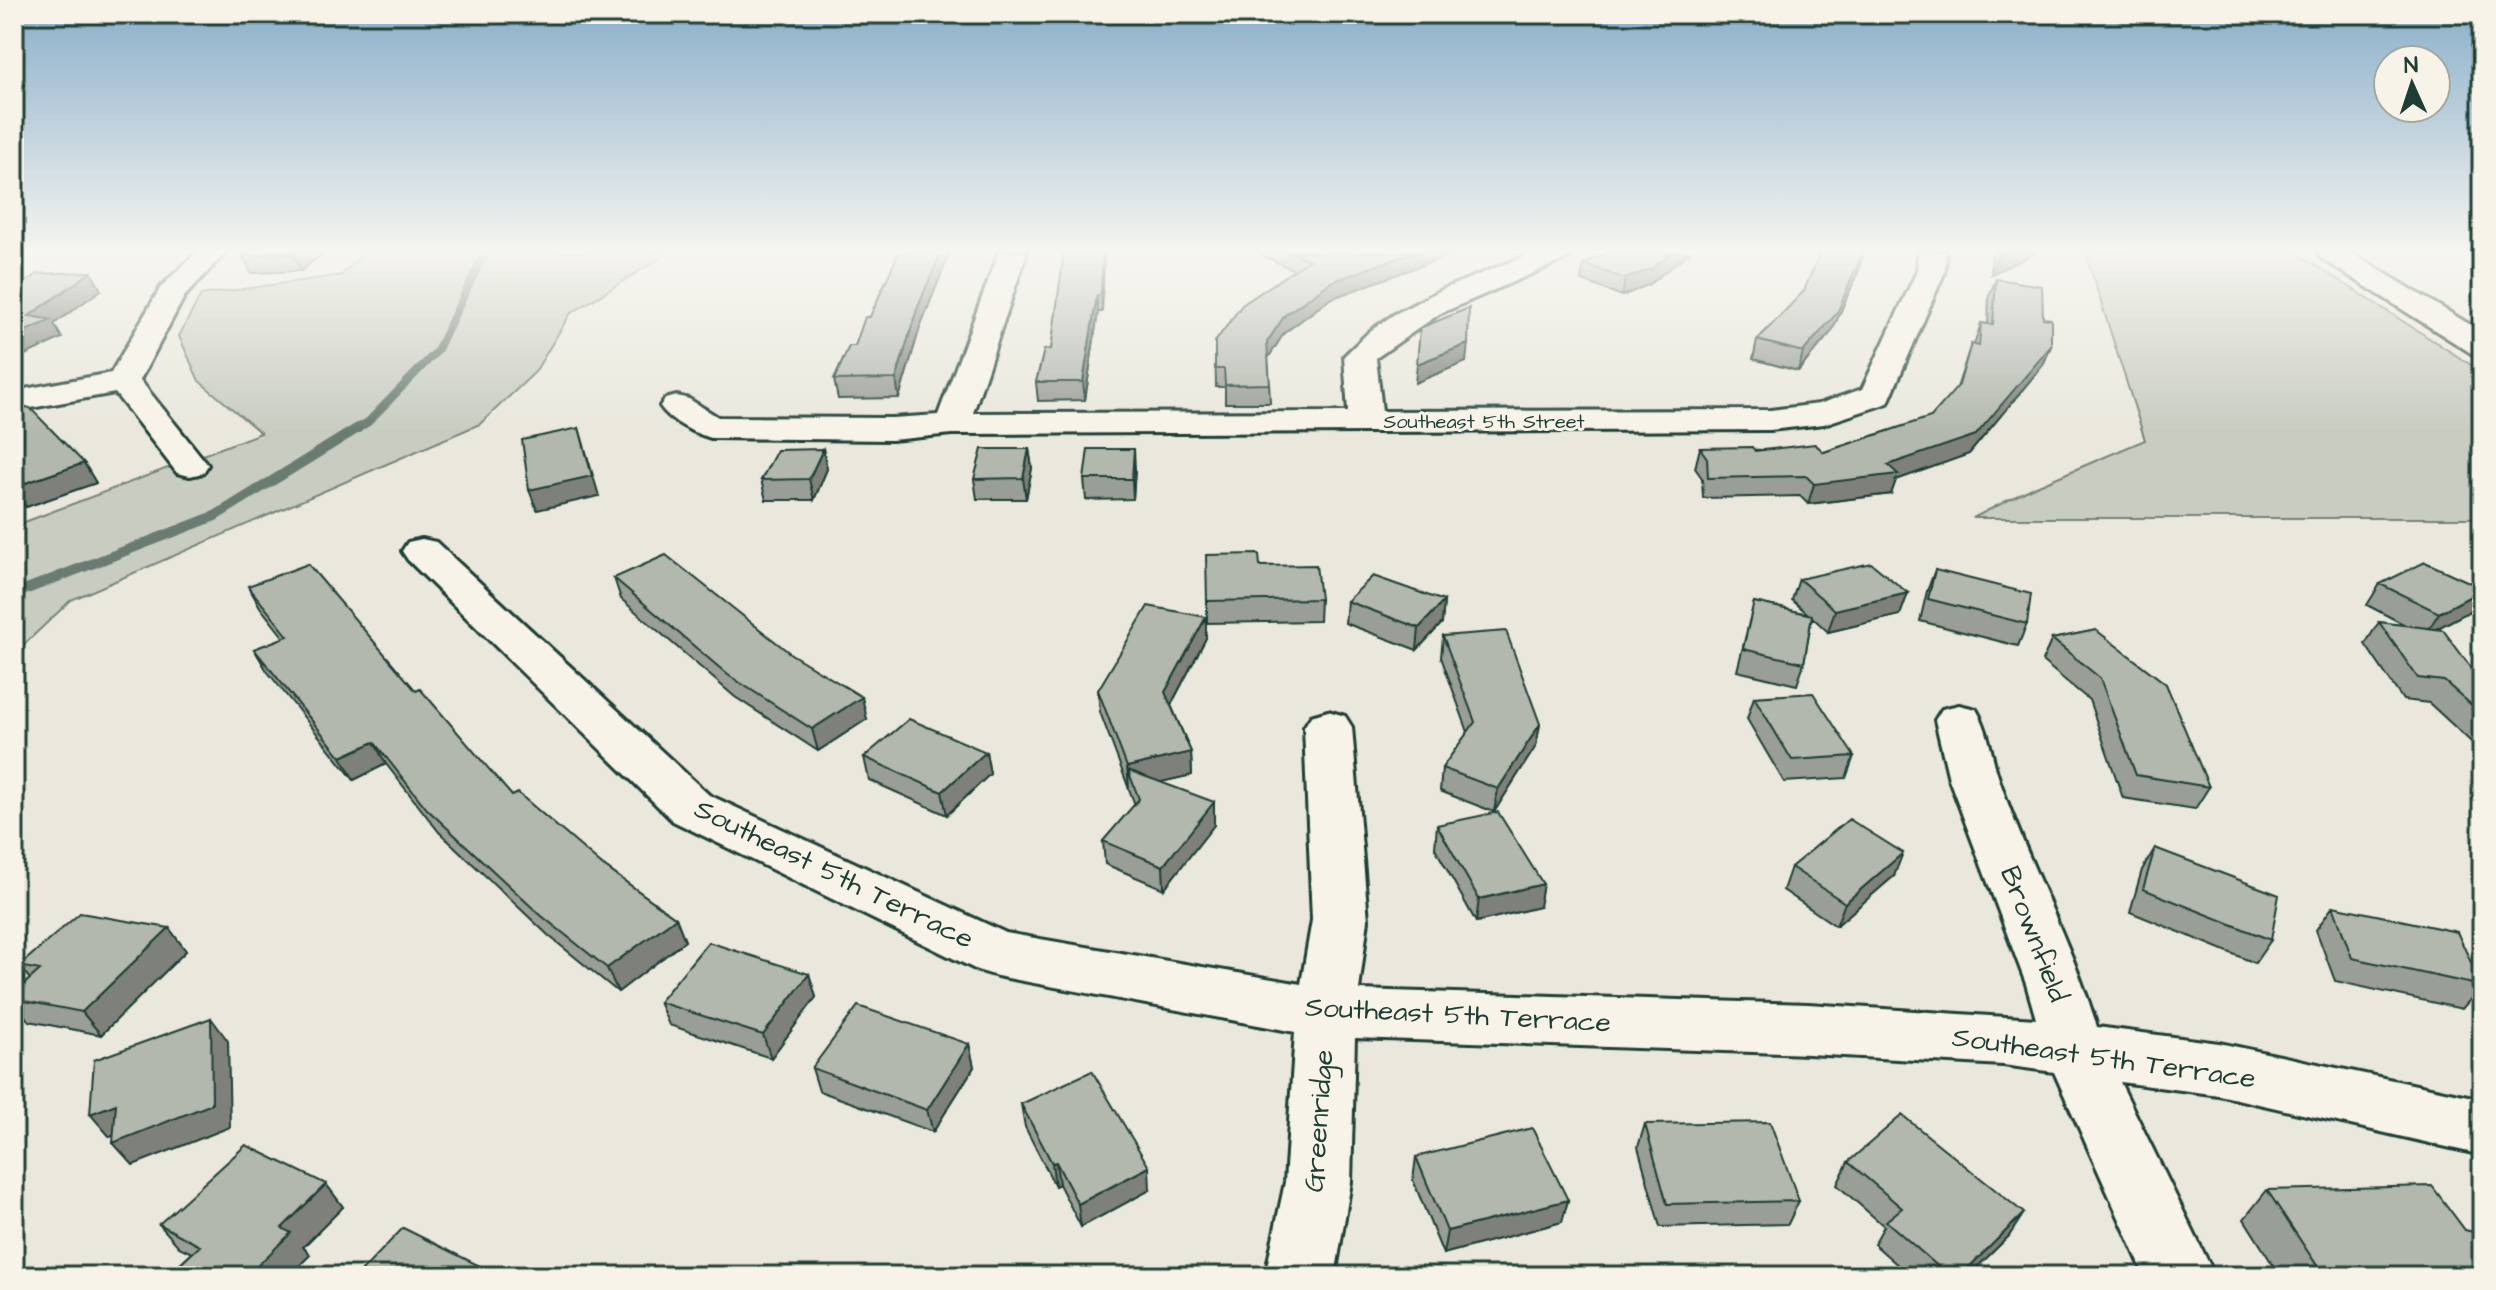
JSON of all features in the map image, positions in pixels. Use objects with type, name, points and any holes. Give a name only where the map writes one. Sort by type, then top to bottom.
[{"type":"street","points":[[123,381],[161,312]]},
{"type":"street","points":[[952,424],[992,312]]},
{"type":"street","points":[[1366,422],[1360,356],[1382,334],[1422,312]]},
{"type":"street","name":"Southeast 5th Street","points":[[677,406],[711,427],[892,429],[952,424],[1770,420],[1824,414],[1876,396],[1911,312]]},
{"type":"street","points":[[2428,312],[2482,346]]},
{"type":"street","points":[[14,401],[123,381]]},
{"type":"street","points":[[123,381],[190,465]]},
{"type":"street","name":"Southeast 5th Terrace","points":[[422,551],[691,808],[997,954],[1326,1013],[1808,1029],[2003,1040],[2219,1069],[2482,1127]]},
{"type":"street","name":"Brownfield","points":[[1959,720],[1974,779],[2055,984],[2074,1049],[2180,1276]]},
{"type":"street","name":"Greenridge","points":[[1300,1276],[1318,1182],[1326,1013],[1340,920],[1328,727]]},
{"type":"shaded area","points":[[192,312],[573,312],[535,372],[480,424],[71,600],[14,654],[14,526],[261,433],[199,381],[179,336]]},
{"type":"shaded area","points":[[2104,312],[2389,312],[2482,372],[2482,518],[1973,518],[2034,487],[2145,440]]},
{"type":"building","points":[[14,312],[34,312],[29,316],[52,320],[14,336]]},
{"type":"building","points":[[872,312],[916,312],[896,379],[834,380],[849,346],[855,346],[865,317],[870,317]]},
{"type":"building","points":[[1056,312],[1094,312],[1083,382],[1036,382],[1044,350],[1051,349]]},
{"type":"building","points":[[1237,312],[1289,312],[1267,342],[1270,384],[1225,385],[1224,369],[1215,369],[1215,342]]},
{"type":"building","points":[[1459,312],[1469,312],[1468,344],[1417,364],[1420,328]]},
{"type":"building","points":[[1784,312],[1837,312],[1803,352],[1757,340]]},
{"type":"building","points":[[1994,312],[2043,312],[2043,318],[2051,319],[2051,346],[1976,435],[1888,465],[1898,474],[1814,484],[1806,476],[1708,478],[1707,458],[1700,448],[1752,447],[1755,451],[1815,444],[1824,452],[1931,417],[1959,385],[1971,344],[1979,346],[1981,323],[1993,325]]},
{"type":"building","points":[[14,404],[30,408],[84,463],[14,487]]},
{"type":"building","points":[[579,428],[592,476],[529,490],[522,440]]},
{"type":"building","points":[[823,449],[809,479],[761,480],[777,450]]},
{"type":"building","points":[[982,449],[1029,449],[1023,478],[974,479]]},
{"type":"building","points":[[1088,449],[1134,449],[1132,479],[1084,479]]},
{"type":"building","points":[[1259,554],[1260,566],[1316,565],[1320,599],[1207,601],[1206,555]]},
{"type":"building","points":[[666,555],[791,654],[862,697],[812,729],[728,675],[614,578]]},
{"type":"building","points":[[2425,562],[2482,590],[2439,613],[2380,584]]},
{"type":"building","points":[[1871,563],[1908,593],[1835,610],[1799,579]]},
{"type":"building","points":[[308,564],[416,691],[420,689],[512,796],[518,793],[602,865],[676,918],[607,968],[538,913],[427,809],[374,742],[341,757],[254,649],[288,636],[248,586]]},
{"type":"building","points":[[1935,570],[2031,594],[2027,624],[1928,599]]},
{"type":"building","points":[[1373,576],[1444,601],[1419,628],[1347,601]]},
{"type":"building","points":[[1754,602],[1812,615],[1804,663],[1743,649]]},
{"type":"building","points":[[1148,606],[1206,617],[1165,692],[1191,752],[1127,767],[1098,690]]},
{"type":"building","points":[[2379,622],[2443,630],[2482,682],[2482,714],[2444,681],[2418,678]]},
{"type":"building","points":[[2096,630],[2166,684],[2209,787],[2136,775],[2100,678],[2052,639]]},
{"type":"building","points":[[1506,631],[1540,724],[1498,789],[1442,768],[1475,722],[1443,636]]},
{"type":"building","points":[[1813,693],[1854,756],[1792,760],[1754,697]]},
{"type":"building","points":[[909,719],[986,752],[942,792],[864,757]]},
{"type":"building","points":[[1128,770],[1214,802],[1163,866],[1103,841],[1139,799]]},
{"type":"building","points":[[1498,812],[1543,884],[1479,899],[1437,825]]},
{"type":"building","points":[[1849,819],[1903,853],[1845,903],[1791,867]]},
{"type":"building","points":[[2155,848],[2279,895],[2271,940],[2143,889]]},
{"type":"building","points":[[2333,906],[2457,932],[2482,986],[2352,958]]},
{"type":"building","points":[[80,913],[169,928],[82,1012],[14,999],[14,993],[40,970],[19,966]]},
{"type":"building","points":[[708,942],[809,974],[763,1035],[659,1002]]},
{"type":"building","points":[[858,1006],[969,1044],[927,1110],[812,1068]]},
{"type":"building","points":[[211,1018],[212,1104],[113,1143],[116,1104],[90,1114],[94,1060]]},
{"type":"building","points":[[1092,1071],[1149,1167],[1078,1204],[1021,1104]]},
{"type":"building","points":[[1902,1115],[2024,1213],[1960,1276],[1949,1276],[1886,1221],[1902,1208],[1848,1162]]},
{"type":"building","points":[[1770,1122],[1799,1201],[1667,1204],[1645,1124]]},
{"type":"building","points":[[1532,1128],[1568,1200],[1447,1231],[1416,1157]]},
{"type":"building","points":[[246,1145],[326,1184],[282,1228],[291,1233],[247,1276],[185,1276],[174,1270],[200,1246],[159,1224]]},
{"type":"building","points":[[2432,1186],[2465,1230],[2482,1234],[2482,1276],[2324,1276],[2267,1190]]},
{"type":"building","points":[[403,1228],[496,1274],[357,1276]]},
{"type":"waterway","points":[[355,430],[368,422],[437,351],[456,312]]},
{"type":"waterway","points":[[14,594],[215,516],[358,428]]}]
